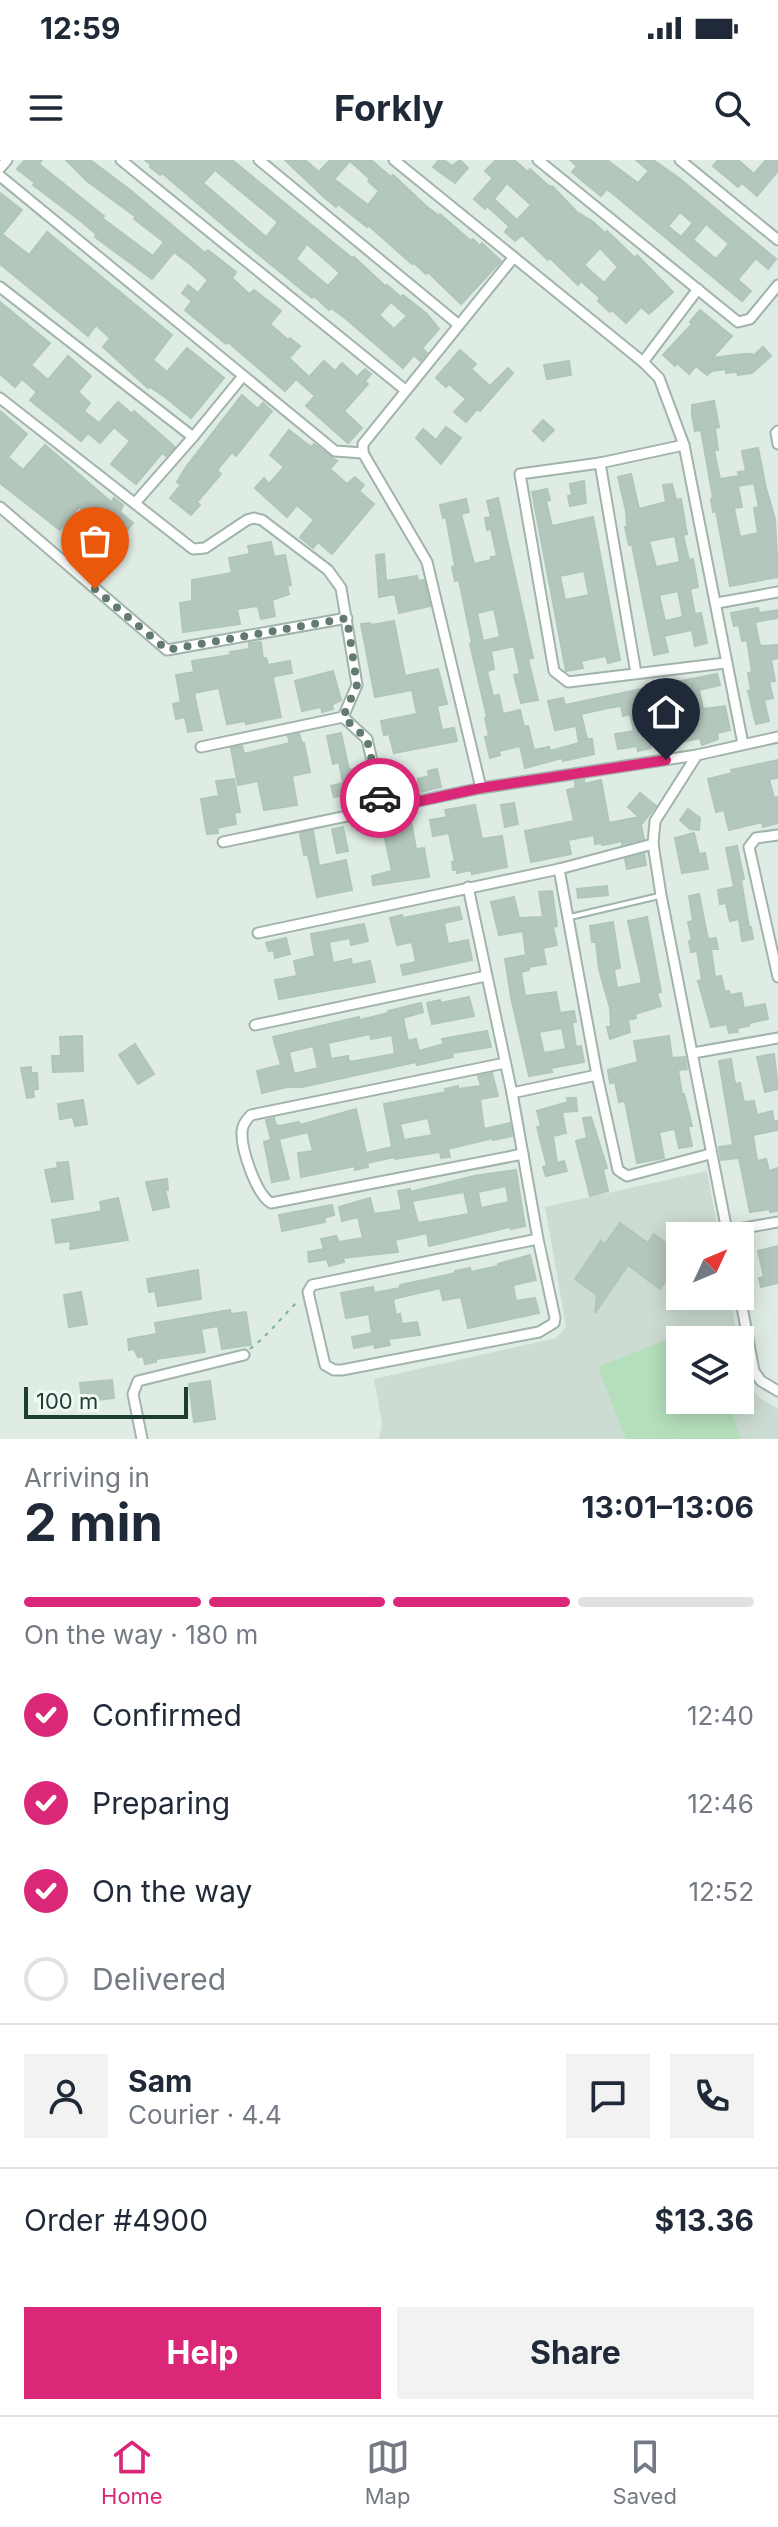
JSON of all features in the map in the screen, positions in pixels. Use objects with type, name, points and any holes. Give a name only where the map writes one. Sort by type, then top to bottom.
[{"type":"street","points":[[0,168],[7,160]]},
{"type":"street","points":[[121,160],[404,389]]},
{"type":"street","points":[[259,160],[459,325]]},
{"type":"street","points":[[394,160],[659,378],[684,445],[743,744]]},
{"type":"street","points":[[538,160],[738,322],[750,319],[778,285]]},
{"type":"street","points":[[680,160],[778,240]]},
{"type":"street","points":[[0,176],[335,451],[363,453]]},
{"type":"street","points":[[481,788],[427,562],[363,453],[363,444],[404,389],[514,257]]},
{"type":"street","points":[[0,287],[193,437]]},
{"type":"street","points":[[643,362],[698,289]]},
{"type":"street","points":[[135,503],[243,376]]},
{"type":"street","points":[[0,398],[189,547],[197,550],[205,548],[247,520],[258,518],[328,570],[341,588],[357,685],[343,717]]},
{"type":"street","points":[[778,431],[778,444]]},
{"type":"street","points":[[684,445],[600,463],[520,474],[554,671],[568,682],[725,663]]},
{"type":"street","points":[[600,463],[636,673]]},
{"type":"street","points":[[0,507],[167,650],[347,618]]},
{"type":"street","points":[[717,603],[778,592]]},
{"type":"street","points":[[343,717],[367,739],[383,809]]},
{"type":"street","points":[[201,747],[343,717]]},
{"type":"street","points":[[223,842],[481,788],[697,755],[778,737]]},
{"type":"street","points":[[697,755],[655,821],[653,844],[725,1222]]},
{"type":"street","points":[[778,835],[756,838],[749,847],[778,977]]},
{"type":"street","points":[[258,933],[559,869],[653,844]]},
{"type":"street","points":[[559,869],[618,1170],[627,1176],[710,1154]]},
{"type":"street","points":[[468,887],[555,1318],[550,1328],[539,1332],[334,1370],[323,1360],[308,1292],[316,1283],[538,1239]]},
{"type":"street","points":[[255,1025],[486,976]]},
{"type":"street","points":[[693,1053],[778,1038]]},
{"type":"street","points":[[505,1063],[251,1115],[242,1131],[247,1160],[262,1197],[271,1203],[523,1154]]},
{"type":"street","points":[[512,1093],[597,1075]]},
{"type":"street","points":[[754,1227],[778,1222]]},
{"type":"street","points":[[743,1310],[754,1371],[761,1381],[778,1391]]},
{"type":"street","points":[[142,1439],[133,1394],[138,1381],[244,1355]]},
{"type":"lane","points":[[568,918],[661,895]]},
{"type":"path","points":[[244,1355],[262,1335],[280,1323],[308,1292]]},
{"type":"shaded area","points":[[707,1171],[716,1222],[666,1222],[666,1310],[733,1310],[735,1326],[666,1326],[666,1414],[754,1414],[754,1392],[778,1409],[778,1439],[379,1439],[382,1423],[374,1379],[556,1338],[566,1327],[545,1207]]},
{"type":"green space","points":[[666,1340],[666,1414],[732,1414],[741,1439],[626,1439],[598,1367]]},
{"type":"building","points":[[25,160],[42,160],[39,164],[104,216],[102,218],[153,256],[164,242],[87,181],[66,160],[90,160],[129,189],[205,253],[208,250],[236,272],[232,278],[249,294],[254,290],[281,311],[270,324],[300,346],[289,358],[309,377],[324,361],[335,371],[342,363],[357,377],[365,369],[371,374],[365,381],[368,384],[344,411],[362,428],[348,443],[306,406],[315,396],[296,379],[285,391],[185,310],[192,301],[182,293],[188,285],[198,293],[208,280],[190,264],[174,252],[152,279],[33,185],[35,183],[17,169]]},
{"type":"building","points":[[145,160],[232,160],[354,257],[385,286],[401,297],[403,295],[427,314],[439,329],[422,348],[427,353],[420,361],[414,355],[403,368],[345,318],[331,308],[329,310],[314,296],[312,298]],"holes":[[[215,170],[278,222],[266,237],[203,183]],[[307,244],[340,273],[328,286],[296,259]],[[391,302],[407,316],[394,329],[379,315]]]},
{"type":"building","points":[[285,160],[305,160],[319,172],[330,160],[371,160],[471,241],[473,239],[480,246],[482,243],[501,261],[461,304],[428,272],[426,274],[412,264],[368,225],[325,198]],"holes":[[[350,161],[370,179],[368,181],[379,191],[368,205],[334,179]]]},
{"type":"building","points":[[439,160],[452,166],[460,160],[468,168],[455,183],[433,167]]},
{"type":"building","points":[[496,160],[514,160],[528,172],[530,169],[577,212],[605,233],[607,231],[635,258],[637,255],[673,292],[649,314],[641,307],[626,323],[598,301],[600,298],[581,281],[578,285],[522,235],[515,241],[505,232],[509,226],[474,199],[493,178],[485,171]],"holes":[[[507,183],[531,205],[517,220],[494,199]],[[600,248],[618,267],[604,283],[584,265]]]},
{"type":"building","points":[[570,160],[607,160],[638,183],[649,171],[636,160],[653,160],[776,259],[768,269],[756,258],[739,278],[751,291],[742,301],[607,189],[601,196],[579,178],[572,172],[577,166]],"holes":[[[680,212],[693,223],[681,237],[668,226]],[[706,224],[729,244],[716,259],[693,240]]]},
{"type":"building","points":[[718,160],[738,160],[754,174],[766,160],[778,160],[778,171],[757,196],[742,183],[738,187],[713,166]]},
{"type":"building","points":[[0,193],[22,210],[2,234],[29,255],[47,232],[172,335],[153,360],[167,372],[187,348],[224,378],[191,418],[148,388],[103,347],[110,338],[96,325],[88,336],[0,264]]},
{"type":"building","points":[[0,302],[50,343],[31,365],[48,380],[68,356],[91,376],[78,392],[90,403],[84,411],[99,423],[118,402],[132,414],[134,411],[175,447],[166,456],[162,453],[136,484],[111,464],[130,441],[114,427],[100,443],[88,433],[81,441],[30,400],[37,392],[22,379],[15,387],[0,374]]},
{"type":"building","points":[[700,310],[732,336],[712,358],[743,354],[752,354],[752,357],[763,347],[771,356],[752,373],[738,375],[737,372],[726,373],[726,369],[707,375],[696,366],[689,374],[677,363],[675,366],[663,355],[692,324],[690,322]]},
{"type":"building","points":[[460,350],[476,364],[471,369],[490,386],[508,368],[513,373],[480,411],[477,409],[466,422],[454,412],[466,399],[449,384],[446,387],[436,378]]},
{"type":"building","points":[[569,361],[571,375],[547,379],[544,365]]},
{"type":"building","points":[[242,395],[258,409],[263,403],[272,411],[236,456],[232,452],[217,470],[221,474],[197,502],[200,505],[191,515],[170,498],[181,485],[177,482],[186,467]]},
{"type":"building","points":[[714,401],[719,427],[715,428],[718,450],[714,450],[720,479],[739,476],[738,472],[746,471],[742,451],[758,448],[775,519],[778,577],[730,586],[716,511],[713,512],[701,430],[695,431],[692,405]],"holes":[[[754,483],[759,507],[754,508],[758,533],[740,537],[734,508],[742,507],[738,486]]]},
{"type":"building","points":[[0,411],[27,434],[8,457],[23,470],[45,445],[111,502],[114,498],[123,505],[120,512],[133,523],[106,555],[96,547],[101,540],[89,530],[95,521],[79,507],[60,530],[0,483]]},
{"type":"building","points":[[543,420],[554,430],[543,441],[533,431]]},
{"type":"building","points":[[446,427],[461,438],[441,464],[416,438],[423,429],[436,440]]},
{"type":"building","points":[[289,430],[337,461],[330,469],[347,484],[355,477],[364,485],[359,491],[374,504],[332,554],[318,542],[313,548],[300,537],[314,520],[297,505],[287,517],[255,488],[264,478],[269,484],[284,467],[270,455]]},
{"type":"building","points":[[631,474],[639,509],[666,502],[663,485],[672,484],[676,500],[681,499],[687,534],[683,535],[689,560],[693,559],[698,587],[690,589],[695,614],[701,613],[707,643],[695,646],[692,630],[664,636],[668,652],[654,655],[632,545],[629,545],[625,527],[626,511],[618,477]],"holes":[[[675,536],[680,562],[656,567],[649,541]],[[678,591],[683,617],[665,621],[659,595]]]},
{"type":"building","points":[[584,481],[586,503],[570,506],[570,484]]},
{"type":"building","points":[[547,489],[550,500],[546,501],[552,526],[593,517],[620,660],[608,663],[606,656],[581,661],[583,668],[566,671],[532,492]],"holes":[[[584,571],[589,595],[565,600],[560,576]]]},
{"type":"building","points":[[498,498],[533,658],[528,659],[538,700],[521,703],[514,675],[520,674],[514,646],[491,651],[494,669],[487,671],[493,696],[499,695],[503,714],[520,710],[534,750],[549,747],[550,751],[579,743],[576,726],[555,730],[548,701],[563,698],[565,705],[642,689],[650,729],[671,724],[665,684],[717,674],[720,685],[699,690],[703,709],[725,706],[730,730],[717,733],[718,739],[702,745],[700,738],[676,743],[674,738],[650,743],[651,748],[638,751],[637,746],[618,749],[615,734],[634,731],[630,714],[623,716],[621,706],[581,714],[587,739],[592,739],[594,754],[563,761],[562,758],[525,768],[520,746],[499,751],[500,755],[490,758],[485,737],[489,736],[487,717],[459,580],[455,581],[452,567],[455,566],[446,517],[443,518],[440,505],[466,499],[469,512],[461,514],[474,564],[497,556],[491,529],[487,530],[485,518],[491,517],[487,501]],"holes":[[[494,609],[500,637],[483,641],[477,613]]]},
{"type":"building","points":[[271,542],[274,557],[285,555],[291,585],[287,586],[289,594],[272,600],[275,616],[261,619],[258,606],[237,609],[240,624],[183,632],[180,603],[192,601],[192,580],[232,573],[229,558],[250,554],[248,546]]},
{"type":"building","points":[[384,554],[386,581],[417,576],[418,581],[424,580],[430,606],[399,613],[395,594],[379,597],[376,555]]},
{"type":"building","points":[[758,608],[759,613],[778,610],[778,618],[755,622],[760,646],[778,645],[778,658],[771,660],[775,681],[769,682],[773,698],[764,700],[769,721],[756,724],[748,691],[751,690],[748,673],[752,672],[747,640],[742,641],[739,625],[734,626],[731,613]]},
{"type":"building","points":[[394,621],[405,676],[438,669],[447,704],[437,706],[442,730],[454,728],[457,741],[394,753],[389,734],[384,735],[381,721],[417,714],[412,690],[375,697],[361,624]]},
{"type":"building","points":[[261,642],[263,659],[266,658],[268,665],[290,661],[292,673],[273,679],[281,717],[246,724],[245,721],[227,724],[219,688],[194,693],[202,730],[188,732],[185,717],[176,719],[173,704],[181,702],[176,675],[194,672],[192,661],[231,655],[230,652],[249,649],[249,643]]},
{"type":"building","points":[[333,671],[341,700],[332,705],[333,709],[322,712],[321,707],[302,711],[295,681]]},
{"type":"building","points":[[341,733],[349,770],[366,767],[370,790],[334,797],[331,786],[343,783],[339,762],[333,764],[327,736]]},
{"type":"building","points":[[299,734],[310,772],[292,776],[297,805],[264,810],[258,781],[238,785],[231,748],[242,746],[244,754],[290,743],[288,736]]},
{"type":"building","points":[[778,760],[777,778],[769,779],[774,798],[778,797],[778,823],[763,827],[762,822],[729,830],[724,810],[716,812],[708,779],[732,773],[731,770]]},
{"type":"building","points":[[437,769],[441,787],[421,792],[418,779],[429,776],[428,771]]},
{"type":"building","points":[[234,779],[240,812],[234,813],[236,824],[217,828],[218,833],[207,834],[201,799],[219,796],[216,781]]},
{"type":"building","points":[[584,780],[584,784],[601,780],[609,823],[639,817],[628,807],[640,793],[656,806],[641,825],[644,839],[602,845],[595,844],[594,835],[568,840],[571,854],[531,862],[525,831],[574,821],[567,790],[575,788],[575,781]]},
{"type":"building","points":[[514,803],[518,824],[505,827],[501,805]]},
{"type":"building","points":[[475,805],[482,839],[502,836],[507,867],[472,874],[471,870],[457,873],[453,870],[452,862],[455,862],[449,833],[433,836],[430,820],[447,817],[445,810]]},
{"type":"building","points":[[688,809],[700,818],[699,830],[690,829],[680,820]]},
{"type":"building","points":[[410,815],[416,849],[424,848],[429,877],[373,885],[372,876],[392,871],[381,820]]},
{"type":"building","points":[[343,827],[348,851],[337,853],[332,829]]},
{"type":"building","points":[[313,831],[319,866],[346,860],[352,890],[317,897],[300,833]]},
{"type":"building","points":[[694,833],[699,854],[705,853],[708,869],[682,873],[675,838]]},
{"type":"building","points":[[737,846],[753,939],[742,941],[739,919],[730,921],[726,903],[720,904],[718,890],[734,887],[726,848]]},
{"type":"building","points":[[644,854],[646,865],[627,869],[625,859]]},
{"type":"building","points":[[607,886],[608,895],[578,898],[577,889]]},
{"type":"building","points":[[552,891],[557,945],[543,948],[546,964],[521,972],[525,996],[556,992],[560,1013],[574,1011],[576,1022],[572,1022],[576,1047],[581,1046],[584,1062],[529,1076],[505,959],[526,955],[523,931],[499,935],[491,902],[514,897],[519,918],[543,917],[539,892]],"holes":[[[562,1028],[566,1049],[544,1053],[539,1032]]]},
{"type":"building","points":[[699,894],[708,939],[716,938],[718,949],[711,949],[715,977],[721,976],[725,992],[729,991],[730,995],[741,993],[744,1008],[765,1004],[768,1019],[737,1028],[738,1032],[729,1033],[727,1024],[711,1027],[698,981],[702,980],[697,951],[691,952],[688,922],[693,921],[689,896]]},
{"type":"building","points":[[459,907],[462,919],[444,923],[448,944],[468,940],[472,960],[403,975],[401,965],[416,962],[412,942],[397,945],[390,918]]},
{"type":"building","points":[[647,917],[661,1006],[635,1014],[636,1018],[628,1020],[630,1032],[610,1039],[607,1027],[611,1027],[610,1008],[590,926],[613,922],[620,968],[614,969],[617,988],[642,983],[628,921]]},
{"type":"building","points":[[364,924],[368,941],[351,945],[350,938],[329,942],[333,963],[351,959],[352,965],[370,961],[375,982],[279,999],[275,980],[297,976],[294,961],[315,956],[311,934]]},
{"type":"building","points":[[286,938],[290,954],[275,958],[274,950],[269,951],[266,943]]},
{"type":"building","points":[[469,997],[474,1016],[432,1024],[427,1003]]},
{"type":"building","points":[[421,1003],[423,1012],[403,1018],[408,1041],[416,1039],[419,1051],[444,1044],[442,1039],[487,1031],[491,1047],[452,1053],[453,1057],[417,1065],[416,1062],[262,1093],[257,1071],[281,1065],[273,1037],[359,1017],[360,1020]],"holes":[[[370,1034],[371,1039],[392,1035],[395,1054],[349,1062],[348,1056],[331,1059],[328,1043]],[[313,1046],[318,1068],[294,1074],[289,1052]]]},
{"type":"building","points":[[82,1036],[83,1071],[53,1072],[52,1056],[61,1056],[60,1037]]},
{"type":"building","points":[[669,1036],[672,1058],[685,1057],[687,1069],[678,1070],[692,1126],[688,1126],[692,1146],[679,1148],[675,1129],[659,1132],[664,1158],[637,1163],[625,1101],[619,1102],[615,1082],[610,1083],[608,1070],[638,1062],[634,1041]]},
{"type":"building","points":[[135,1044],[154,1074],[138,1084],[119,1055]]},
{"type":"building","points":[[774,1054],[778,1089],[765,1092],[757,1057]]},
{"type":"building","points":[[731,1059],[735,1084],[740,1083],[744,1102],[754,1101],[757,1115],[772,1111],[774,1122],[778,1121],[778,1130],[753,1135],[757,1161],[766,1159],[769,1171],[778,1168],[778,1211],[750,1212],[739,1158],[721,1160],[719,1147],[733,1145],[719,1061]]},
{"type":"building","points":[[31,1067],[31,1073],[37,1073],[38,1089],[33,1090],[34,1097],[27,1098],[21,1068]]},
{"type":"building","points":[[492,1073],[498,1096],[480,1099],[484,1129],[510,1123],[512,1136],[448,1149],[450,1157],[441,1158],[440,1152],[394,1157],[367,1163],[368,1167],[355,1170],[355,1166],[301,1177],[298,1153],[313,1151],[308,1132],[279,1139],[289,1179],[272,1182],[264,1142],[271,1140],[266,1120],[274,1118],[276,1125],[280,1126],[299,1122],[300,1125],[356,1109],[366,1153],[392,1147],[384,1104],[446,1092],[445,1089],[458,1086],[458,1089],[481,1086],[478,1076]],"holes":[[[428,1118],[432,1135],[404,1140],[400,1124]]]},
{"type":"building","points":[[567,1098],[576,1098],[577,1111],[562,1112],[566,1133],[553,1136],[557,1163],[564,1161],[567,1171],[546,1176],[537,1111],[568,1102]]},
{"type":"building","points":[[83,1100],[87,1124],[75,1126],[73,1117],[60,1119],[58,1104]]},
{"type":"building","points":[[591,1117],[607,1168],[603,1169],[608,1191],[590,1196],[576,1141],[587,1138],[583,1118]]},
{"type":"building","points":[[68,1162],[73,1199],[52,1202],[45,1170],[58,1168],[57,1163]]},
{"type":"building","points":[[516,1170],[525,1226],[429,1246],[427,1233],[395,1240],[398,1252],[343,1258],[344,1262],[329,1266],[327,1259],[309,1262],[308,1252],[324,1249],[321,1239],[336,1236],[339,1242],[363,1238],[358,1217],[342,1221],[339,1207],[370,1198],[374,1214],[402,1210],[398,1191],[410,1189],[410,1192],[474,1176]],"holes":[[[506,1186],[509,1202],[481,1208],[478,1192]],[[464,1192],[469,1214],[418,1223],[412,1201]]]},
{"type":"building","points":[[167,1179],[168,1190],[165,1190],[169,1207],[153,1210],[146,1182]]},
{"type":"building","points":[[118,1198],[128,1240],[70,1249],[71,1241],[56,1243],[52,1220],[102,1211],[100,1202]]},
{"type":"building","points":[[332,1205],[334,1215],[324,1218],[325,1222],[282,1231],[279,1215]]},
{"type":"building","points":[[620,1223],[648,1243],[654,1234],[666,1243],[666,1280],[660,1289],[628,1265],[595,1313],[597,1295],[575,1279],[601,1241],[605,1244]]},
{"type":"building","points":[[778,1246],[778,1283],[761,1287],[759,1278],[764,1277],[758,1251]]},
{"type":"building","points":[[530,1255],[536,1280],[513,1285],[516,1301],[535,1298],[539,1313],[468,1328],[461,1297],[443,1300],[440,1288],[393,1299],[396,1315],[400,1314],[402,1324],[417,1322],[420,1335],[388,1339],[390,1345],[375,1348],[374,1344],[354,1348],[352,1337],[372,1333],[369,1314],[346,1318],[341,1293],[373,1287],[374,1293],[400,1288],[400,1285],[455,1271],[470,1268],[471,1272]]},
{"type":"building","points":[[198,1270],[201,1299],[158,1306],[155,1291],[149,1292],[147,1279]]},
{"type":"building","points":[[81,1292],[87,1324],[69,1327],[64,1295]]},
{"type":"building","points":[[230,1310],[231,1314],[246,1312],[251,1345],[222,1349],[218,1326],[201,1329],[205,1352],[156,1359],[156,1362],[145,1364],[143,1356],[138,1357],[134,1349],[129,1350],[128,1339],[157,1334],[155,1323]]},
{"type":"building","points":[[112,1380],[114,1398],[82,1402],[80,1383]]},
{"type":"building","points":[[210,1381],[215,1419],[194,1422],[189,1384]]},
{"type":"way so far","points":[[95,589],[167,650],[347,618],[357,685],[343,717],[367,739],[380,798]]},
{"type":"route","points":[[380,798],[383,809],[481,788],[666,760]]}]
